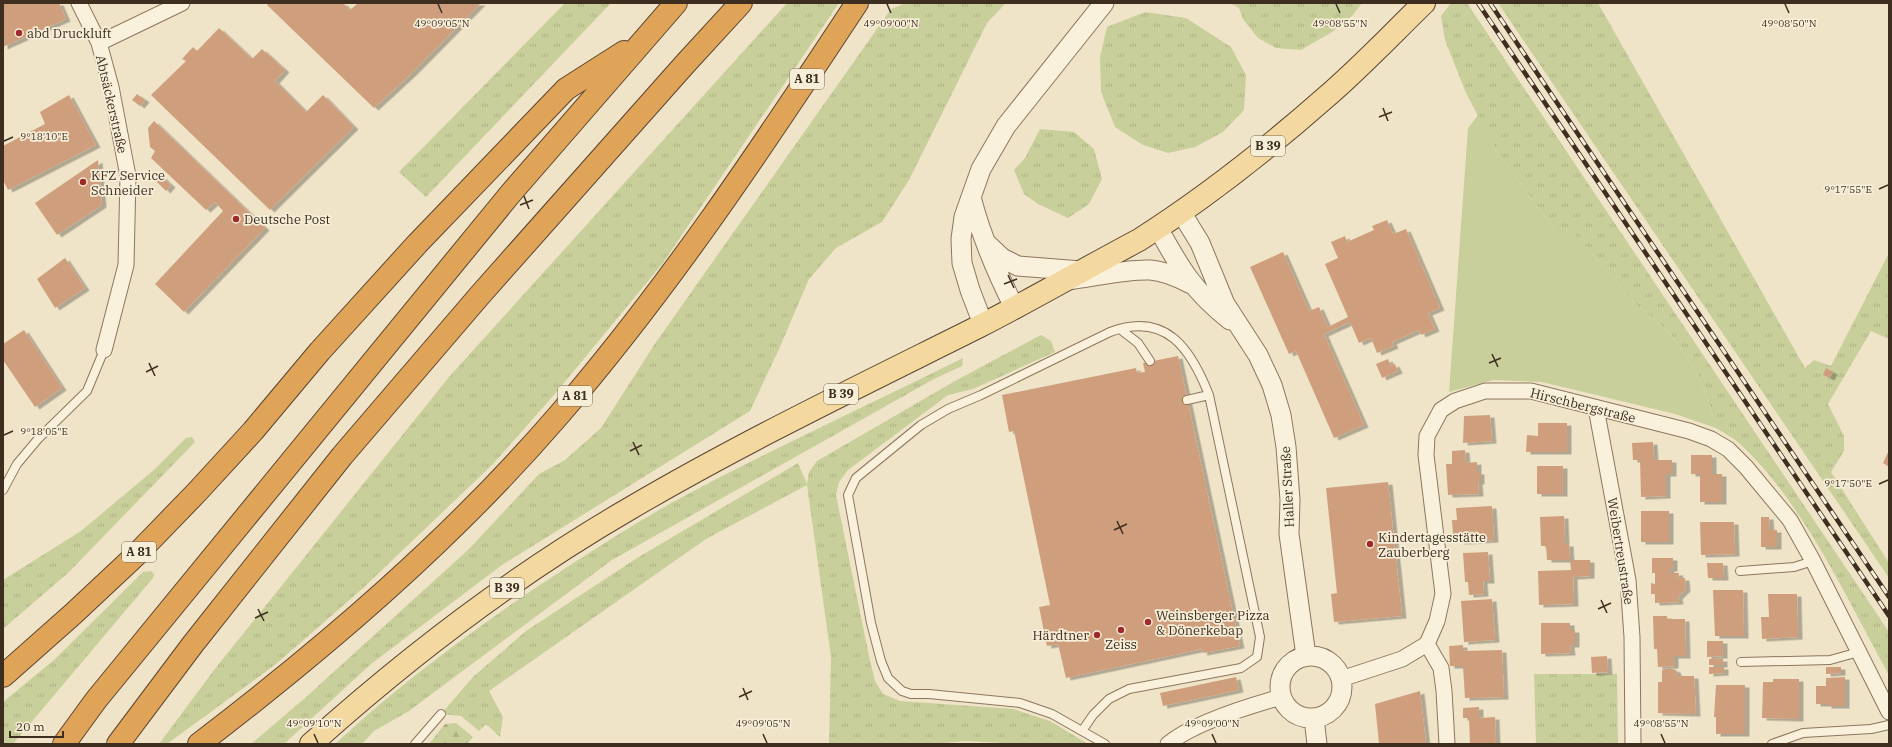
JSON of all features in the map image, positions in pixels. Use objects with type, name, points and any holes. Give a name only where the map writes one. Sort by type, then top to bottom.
[{"type":"highway","name":"A 81","points":[[8,670],[73,614],[135,556],[197,492],[253,431],[320,351],[417,244],[566,89],[645,38],[676,3]]},
{"type":"highway","points":[[118,744],[193,644],[342,456],[480,295],[685,64],[742,3]]},
{"type":"highway","name":"A 81","points":[[200,744],[258,699],[307,658],[424,554],[497,482],[556,418],[658,293],[757,155],[857,3]]},
{"type":"highway","points":[[64,744],[120,670],[511,192],[645,38]]},
{"type":"main road","name":"B 39","points":[[311,744],[368,693],[432,642],[555,555],[627,510],[721,457],[813,408],[983,324],[1158,228],[1251,159],[1326,97],[1424,3]]},
{"type":"street","name":"Abtsäckerstraße","points":[[79,3],[98,43],[111,87],[128,176],[126,265],[104,350]]},
{"type":"street","points":[[98,43],[182,3]]},
{"type":"street","points":[[983,324],[970,290],[962,263],[961,239],[964,217],[981,169],[1006,126],[1104,3]]},
{"type":"street","points":[[971,197],[984,240],[1014,307]]},
{"type":"street","name":"Haller Straße","points":[[1181,212],[1200,243],[1225,304],[1258,355],[1272,385],[1281,415],[1288,470],[1290,500],[1289,534],[1306,656]]},
{"type":"street","name":"Haller Straße","points":[[1158,228],[1191,284],[1220,312],[1239,326]]},
{"type":"street","points":[[984,240],[1002,258],[1018,266],[1081,271]]},
{"type":"street","name":"Haller Straße","points":[[1062,281],[1151,270],[1172,275],[1191,284]]},
{"type":"street","name":"Hirschbergstraße","points":[[1427,644],[1437,621],[1443,594],[1426,455],[1427,436],[1441,410],[1454,401],[1485,391],[1531,391],[1690,431],[1711,439],[1728,449],[1746,467],[1790,520],[1814,561],[1889,712]]},
{"type":"street","name":"Weibertreustraße","points":[[1596,408],[1628,580],[1632,637],[1633,744]]},
{"type":"street","points":[[1341,679],[1402,659],[1427,644],[1441,668],[1444,690],[1447,744]]},
{"type":"street","points":[[1306,656],[1318,657],[1326,660],[1335,668],[1341,679],[1341,696],[1337,704],[1323,716],[1314,718],[1298,716],[1291,711],[1281,698],[1281,678],[1285,669],[1292,662],[1306,656]]},
{"type":"street","points":[[1168,744],[1194,729],[1237,710],[1281,698]]},
{"type":"street","points":[[1314,718],[1317,744]]},
{"type":"lane","points":[[1082,731],[1093,715],[1109,699],[1129,689],[1241,668],[1257,657],[1260,637],[1209,396],[1201,374],[1189,353],[1172,337],[1153,326],[1120,329],[981,395],[948,409],[921,425],[856,478],[848,495],[871,623],[881,661],[888,678],[902,691],[911,694],[928,694],[1020,703],[1052,714],[1082,731],[1105,744]]},
{"type":"lane","points":[[1120,329],[1138,343],[1150,361]]},
{"type":"lane","points":[[3,490],[17,464],[38,439],[87,391],[104,350]]},
{"type":"lane","points":[[1187,400],[1209,396]]},
{"type":"lane","points":[[1740,571],[1788,567],[1814,561]]},
{"type":"lane","points":[[1740,662],[1830,660],[1859,652]]},
{"type":"lane","points":[[415,744],[441,714]]},
{"type":"lane","points":[[1772,744],[1803,733],[1871,729],[1889,725]]},
{"type":"green space","points":[[565,3],[611,3],[426,197],[399,172]]},
{"type":"green space","points":[[787,3],[839,3],[663,263],[554,395],[492,465],[362,589],[276,664],[167,744],[159,744],[214,670],[449,377]]},
{"type":"green space","points":[[906,3],[1006,3],[987,23],[909,180],[882,222],[836,248],[809,279],[750,411],[502,565],[371,664],[284,744],[251,744],[305,698],[469,549],[539,474],[565,460],[601,428],[654,345],[891,9]]},
{"type":"green space","points":[[1230,3],[1362,3],[1352,16],[1332,32],[1301,50],[1276,48],[1258,38],[1243,19],[1239,8]]},
{"type":"green space","points":[[1451,3],[1467,3],[1889,632],[1889,675],[1841,585],[1804,523],[1785,495],[1763,468],[1741,445],[1716,428],[1710,406],[1697,373],[1670,333],[1632,301],[1587,247],[1555,231],[1496,150],[1466,93],[1445,40],[1441,16]]},
{"type":"green space","points":[[1498,3],[1598,3],[1805,368],[1814,360],[1831,366],[1889,253],[1889,339],[1871,331],[1828,404],[1844,436],[1844,451],[1831,472],[1889,563],[1889,578]]},
{"type":"green space","points":[[1145,12],[1186,18],[1231,47],[1246,75],[1244,110],[1223,132],[1195,147],[1168,153],[1143,145],[1115,127],[1101,92],[1100,57],[1107,27]]},
{"type":"green space","points":[[1478,115],[1496,150],[1555,231],[1568,227],[1587,247],[1632,301],[1670,333],[1697,373],[1710,406],[1716,428],[1675,414],[1542,382],[1493,380],[1449,392],[1468,128]]},
{"type":"green space","points":[[1040,129],[1074,132],[1094,149],[1102,179],[1089,204],[1068,218],[1038,204],[1024,194],[1014,170],[1025,158]]},
{"type":"green space","points":[[1041,335],[1051,341],[1055,352],[973,389],[948,395],[848,470],[839,482],[836,495],[869,656],[875,681],[883,694],[900,701],[1013,709],[1050,721],[1088,744],[1025,744],[965,741],[933,744],[829,744],[831,657],[807,485],[706,539],[489,691],[503,717],[500,737],[486,724],[479,731],[461,716],[441,714],[473,677],[526,631],[637,558],[798,463],[807,484],[809,472],[817,461],[955,381]]},
{"type":"green space","points":[[963,358],[962,366],[934,379],[612,560],[409,711],[374,731],[362,744],[335,744],[392,694],[483,624],[625,530],[673,502],[745,465]]},
{"type":"green space","points":[[192,437],[195,442],[69,572],[3,629],[3,580],[81,531],[155,469],[186,438]]},
{"type":"green space","points":[[151,571],[154,574],[153,578],[13,744],[3,744],[3,702],[54,660],[143,572]]},
{"type":"green space","points":[[1534,674],[1617,674],[1618,744],[1536,744]]},
{"type":"green space","points":[[456,723],[473,737],[467,744],[429,744],[445,724]]},
{"type":"building","name":"abd Druckluft","points":[[3,3],[59,3],[66,19],[3,47]]},
{"type":"building","points":[[269,3],[343,3],[350,10],[358,3],[481,3],[412,73],[374,108],[267,5]]},
{"type":"building","points":[[219,28],[252,59],[262,49],[285,70],[275,81],[306,112],[323,95],[354,127],[270,210],[151,95],[186,61],[182,59],[193,47],[197,51]]},
{"type":"building","points":[[137,94],[145,100],[140,106],[132,100]]},
{"type":"building","points":[[69,95],[96,145],[8,190],[3,180],[3,146],[45,124],[40,112]]},
{"type":"building","name":"Deutsche Post","points":[[154,121],[265,228],[184,312],[155,284],[223,211],[215,202],[206,210],[151,158],[155,151],[150,147],[148,128]]},
{"type":"building","name":"KFZ Service Schneider","points":[[98,160],[102,205],[57,235],[35,203]]},
{"type":"building","points":[[158,173],[171,185],[166,191],[153,178]]},
{"type":"building","points":[[1387,220],[1393,234],[1406,229],[1440,308],[1428,313],[1435,329],[1421,335],[1419,330],[1392,342],[1394,346],[1377,353],[1371,338],[1359,343],[1350,322],[1324,334],[1364,425],[1334,438],[1296,351],[1289,354],[1250,267],[1283,252],[1309,311],[1319,307],[1328,327],[1348,317],[1325,264],[1338,258],[1331,242],[1345,236],[1347,242],[1374,230],[1372,226]]},
{"type":"building","points":[[65,258],[85,288],[55,308],[37,279]]},
{"type":"building","points":[[24,330],[62,388],[35,407],[3,360],[3,344]]},
{"type":"building","points":[[1178,356],[1240,646],[1203,653],[1202,649],[1066,678],[1058,644],[1047,646],[1039,607],[1050,605],[1014,431],[1009,432],[1002,395],[1136,368],[1137,373],[1145,372],[1143,363]]},
{"type":"building","points":[[1388,359],[1391,366],[1395,364],[1398,371],[1382,378],[1376,364]]},
{"type":"building","points":[[1826,368],[1833,372],[1830,378],[1823,375]]},
{"type":"building","points":[[1490,415],[1492,441],[1463,443],[1464,416]]},
{"type":"building","points":[[1538,423],[1567,423],[1567,452],[1526,452],[1527,435],[1538,436]]},
{"type":"building","points":[[1653,442],[1654,460],[1672,460],[1672,474],[1666,474],[1666,496],[1641,497],[1640,460],[1633,460],[1632,443]]},
{"type":"building","points":[[1465,450],[1466,463],[1477,462],[1477,472],[1480,472],[1480,482],[1478,482],[1479,494],[1448,495],[1446,464],[1452,464],[1452,451]]},
{"type":"building","points":[[1889,450],[1889,467],[1883,463]]},
{"type":"building","points":[[1691,455],[1712,455],[1712,474],[1722,474],[1722,502],[1700,502],[1700,474],[1691,474]]},
{"type":"building","points":[[1537,466],[1563,466],[1563,494],[1537,494]]},
{"type":"building","points":[[1388,482],[1402,616],[1334,622],[1331,594],[1337,593],[1326,488]]},
{"type":"building","points":[[1492,506],[1494,540],[1460,542],[1459,534],[1453,535],[1452,520],[1457,520],[1456,508]]},
{"type":"building","points":[[1641,511],[1669,511],[1669,542],[1641,542]]},
{"type":"building","points":[[1564,516],[1565,544],[1569,544],[1570,560],[1547,560],[1546,546],[1541,546],[1540,517]]},
{"type":"building","points":[[1761,517],[1769,517],[1770,530],[1777,530],[1777,547],[1761,547]]},
{"type":"building","points":[[1700,522],[1734,522],[1735,554],[1701,555]]},
{"type":"building","points":[[1488,552],[1490,581],[1483,581],[1484,594],[1469,595],[1468,582],[1465,582],[1463,553]]},
{"type":"building","points":[[1652,558],[1673,558],[1673,569],[1670,569],[1670,573],[1679,573],[1678,578],[1685,578],[1686,589],[1678,597],[1679,602],[1655,603],[1655,594],[1651,594],[1651,583],[1655,584],[1655,573],[1652,573]]},
{"type":"building","points":[[1570,560],[1590,560],[1590,576],[1573,577],[1574,604],[1539,605],[1538,571],[1571,570]]},
{"type":"building","points":[[1707,563],[1723,563],[1724,578],[1708,578]]},
{"type":"building","points":[[1713,590],[1743,590],[1744,636],[1715,636]]},
{"type":"building","points":[[1768,594],[1797,594],[1798,637],[1762,639],[1761,617],[1769,617]]},
{"type":"building","points":[[1492,599],[1495,640],[1464,642],[1461,601]]},
{"type":"building","points":[[1653,616],[1667,616],[1667,619],[1685,619],[1686,656],[1674,656],[1674,666],[1658,667],[1657,649],[1654,649]]},
{"type":"building","points":[[1541,623],[1570,623],[1570,630],[1575,630],[1575,645],[1570,645],[1571,653],[1541,654]]},
{"type":"building","points":[[1707,641],[1723,641],[1723,656],[1707,657]]},
{"type":"building","points":[[1463,645],[1463,651],[1502,650],[1504,697],[1465,698],[1463,666],[1450,666],[1449,646]]},
{"type":"building","points":[[1607,656],[1608,672],[1592,673],[1591,657]]},
{"type":"building","points":[[1709,659],[1723,659],[1723,665],[1709,665]]},
{"type":"building","points":[[1709,667],[1724,667],[1724,673],[1709,674]]},
{"type":"building","points":[[1826,667],[1841,667],[1841,673],[1826,674]]},
{"type":"building","points":[[1669,668],[1676,670],[1678,676],[1694,676],[1696,714],[1658,713],[1658,682],[1662,682],[1662,670]]},
{"type":"building","points":[[1236,677],[1239,690],[1163,706],[1160,693]]},
{"type":"building","points":[[1845,677],[1845,706],[1827,706],[1827,704],[1816,704],[1816,686],[1826,686],[1826,678]]},
{"type":"building","points":[[1773,679],[1799,679],[1799,719],[1762,718],[1763,682],[1773,682]]},
{"type":"building","points":[[1716,685],[1745,685],[1745,734],[1716,734],[1716,717],[1714,717]]},
{"type":"building","points":[[1420,691],[1426,744],[1379,744],[1375,704]]},
{"type":"building","points":[[1479,707],[1479,718],[1495,717],[1496,744],[1470,744],[1469,718],[1463,718],[1463,708]]},
{"type":"railway","points":[[1478,3],[1889,616]]},
{"type":"railway","points":[[1490,3],[1889,597]]},
{"type":"place","name":"abd Druckluft","points":[[19,33]]},
{"type":"place","name":"KFZ Service Schneider","points":[[83,182]]},
{"type":"place","name":"Deutsche Post","points":[[236,219]]},
{"type":"place","name":"Kindertagesstätte Zauberberg","points":[[1370,544]]},
{"type":"place","name":"Weinsberger Pizza & Dönerkebap","points":[[1148,622]]},
{"type":"place","name":"Zeiss","points":[[1121,630]]},
{"type":"place","name":"Härdtner","points":[[1097,635]]}]
